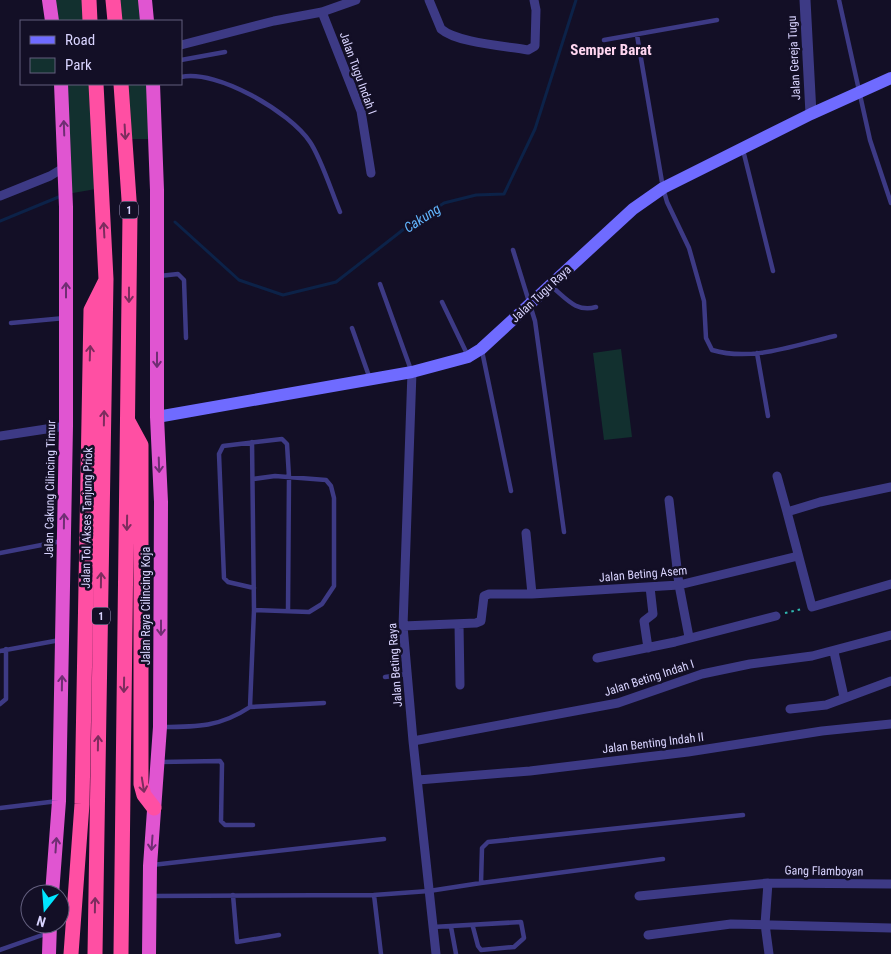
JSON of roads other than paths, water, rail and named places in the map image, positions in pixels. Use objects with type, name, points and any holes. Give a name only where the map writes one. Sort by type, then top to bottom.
[{"type":"highway","points":[[48,0],[52,20]]},
{"type":"highway","points":[[89,0],[90,20]]},
{"type":"highway","points":[[113,0],[115,20]]},
{"type":"highway","points":[[145,0],[147,20]]},
{"type":"highway","name":"Jalan Cakung Cilincing Timur","points":[[53,884],[59,801],[66,426],[66,170],[61,85]]},
{"type":"highway","name":"Jalan Tol Akses Tanjung Priok","points":[[95,954],[106,279],[96,85]]},
{"type":"highway","name":"1","points":[[120,954],[130,214],[121,85]]},
{"type":"highway","name":"Jalan Raya Cilincing Koja","points":[[149,954],[150,866],[160,727],[161,502],[157,417],[157,190],[153,85]]},
{"type":"highway","points":[[71,954],[82,804],[91,310],[106,279]]},
{"type":"highway","points":[[128,422],[141,445],[141,784],[144,795],[154,808]]},
{"type":"highway","points":[[49,934],[49,954]]},
{"type":"main road","name":"Jalan Tugu Raya","points":[[157,417],[412,372],[468,357],[481,350],[633,209],[663,188],[811,114],[891,78]]},
{"type":"street","points":[[182,45],[274,21],[322,12],[356,0]]},
{"type":"street","points":[[429,0],[441,29],[458,37],[532,49],[535,46],[536,10],[534,0]]},
{"type":"street","name":"Jalan Gereja Tugu","points":[[805,0],[811,114]]},
{"type":"street","name":"Jalan Tugu Indah I","points":[[322,12],[361,111],[371,173]]},
{"type":"street","points":[[0,196],[66,170]]},
{"type":"street","name":"Jalan Beting Raya","points":[[412,372],[403,626],[413,741],[436,954]]},
{"type":"street","points":[[0,436],[66,426]]},
{"type":"street","points":[[777,476],[812,607],[891,584]]},
{"type":"street","points":[[787,512],[820,502],[891,487]]},
{"type":"street","points":[[669,500],[679,585],[689,637]]},
{"type":"street","points":[[526,533],[532,594]]},
{"type":"street","name":"Jalan Beting Asem","points":[[403,626],[459,624],[481,621],[484,596],[679,585],[798,556]]},
{"type":"street","points":[[648,648],[644,621],[653,614],[650,587]]},
{"type":"street","points":[[597,658],[648,648],[776,616]]},
{"type":"street","points":[[459,624],[460,685]]},
{"type":"street","name":"Jalan Beting Indah I","points":[[413,741],[618,703],[702,674],[834,652],[891,635]]},
{"type":"street","points":[[834,652],[844,697]]},
{"type":"street","points":[[790,709],[826,705],[891,681]]},
{"type":"street","name":"Jalan Benting Indah II","points":[[418,780],[530,771],[688,752],[822,731],[891,724]]},
{"type":"street","points":[[639,896],[768,883]]},
{"type":"street","name":"Gang Flamboyan","points":[[769,954],[765,924],[768,883],[891,884]]},
{"type":"street","points":[[648,935],[731,924],[891,928]]},
{"type":"lane","points":[[839,0],[870,140],[891,203]]},
{"type":"lane","points":[[604,40],[717,20]]},
{"type":"lane","points":[[637,35],[666,202],[689,248],[704,301],[706,338],[712,350],[726,354],[757,354],[835,336]]},
{"type":"lane","points":[[182,60],[225,52]]},
{"type":"lane","points":[[182,77],[203,76],[219,80],[283,113],[310,142],[340,212]]},
{"type":"lane","points":[[742,149],[773,271]]},
{"type":"lane","points":[[513,250],[531,304],[564,532]]},
{"type":"lane","points":[[156,277],[178,274],[184,280],[187,309],[186,338]]},
{"type":"lane","points":[[380,284],[412,372]]},
{"type":"lane","points":[[550,285],[571,304],[581,309],[596,307]]},
{"type":"lane","points":[[442,302],[468,357]]},
{"type":"lane","points":[[11,323],[66,318]]},
{"type":"lane","points":[[352,328],[370,380]]},
{"type":"lane","points":[[481,350],[511,491]]},
{"type":"lane","points":[[757,354],[768,416]]},
{"type":"lane","points":[[254,588],[228,582],[224,578],[219,454],[222,446],[282,439],[287,444],[289,477],[288,611]]},
{"type":"lane","points":[[250,707],[254,610],[252,442]]},
{"type":"lane","points":[[253,478],[289,477],[326,480],[331,486],[334,498],[334,586],[322,604],[309,612],[254,610]]},
{"type":"lane","points":[[0,553],[64,540]]},
{"type":"lane","points":[[0,651],[63,640]]},
{"type":"lane","points":[[0,704],[6,699],[6,649]]},
{"type":"lane","points":[[385,676],[407,674]]},
{"type":"lane","points":[[160,727],[199,727],[222,722],[250,707],[324,703]]},
{"type":"lane","points":[[158,762],[220,761],[222,764],[221,822],[224,825],[254,824]]},
{"type":"lane","points":[[0,808],[59,801]]},
{"type":"lane","points":[[481,883],[482,848],[488,842],[743,815]]},
{"type":"lane","points":[[150,866],[384,839]]},
{"type":"lane","points":[[149,896],[374,895],[429,891],[663,859]]},
{"type":"lane","points":[[233,895],[237,942],[279,935]]},
{"type":"lane","points":[[374,895],[379,922],[380,954]]},
{"type":"lane","points":[[433,927],[473,927],[521,922],[524,938],[514,947],[481,950],[478,946],[473,927]]},
{"type":"lane","points":[[451,928],[456,954]]},
{"type":"lane","points":[[0,950],[36,934]]},
{"type":"waterway","name":"Cakung","points":[[175,222],[239,280],[283,295],[336,282],[404,229],[444,203],[476,195],[504,194],[535,129],[576,0]]},
{"type":"waterway","name":"Cakung","points":[[0,221],[61,196]]},
{"type":"district","name":"Semper Barat","points":[[611,50]]}]
